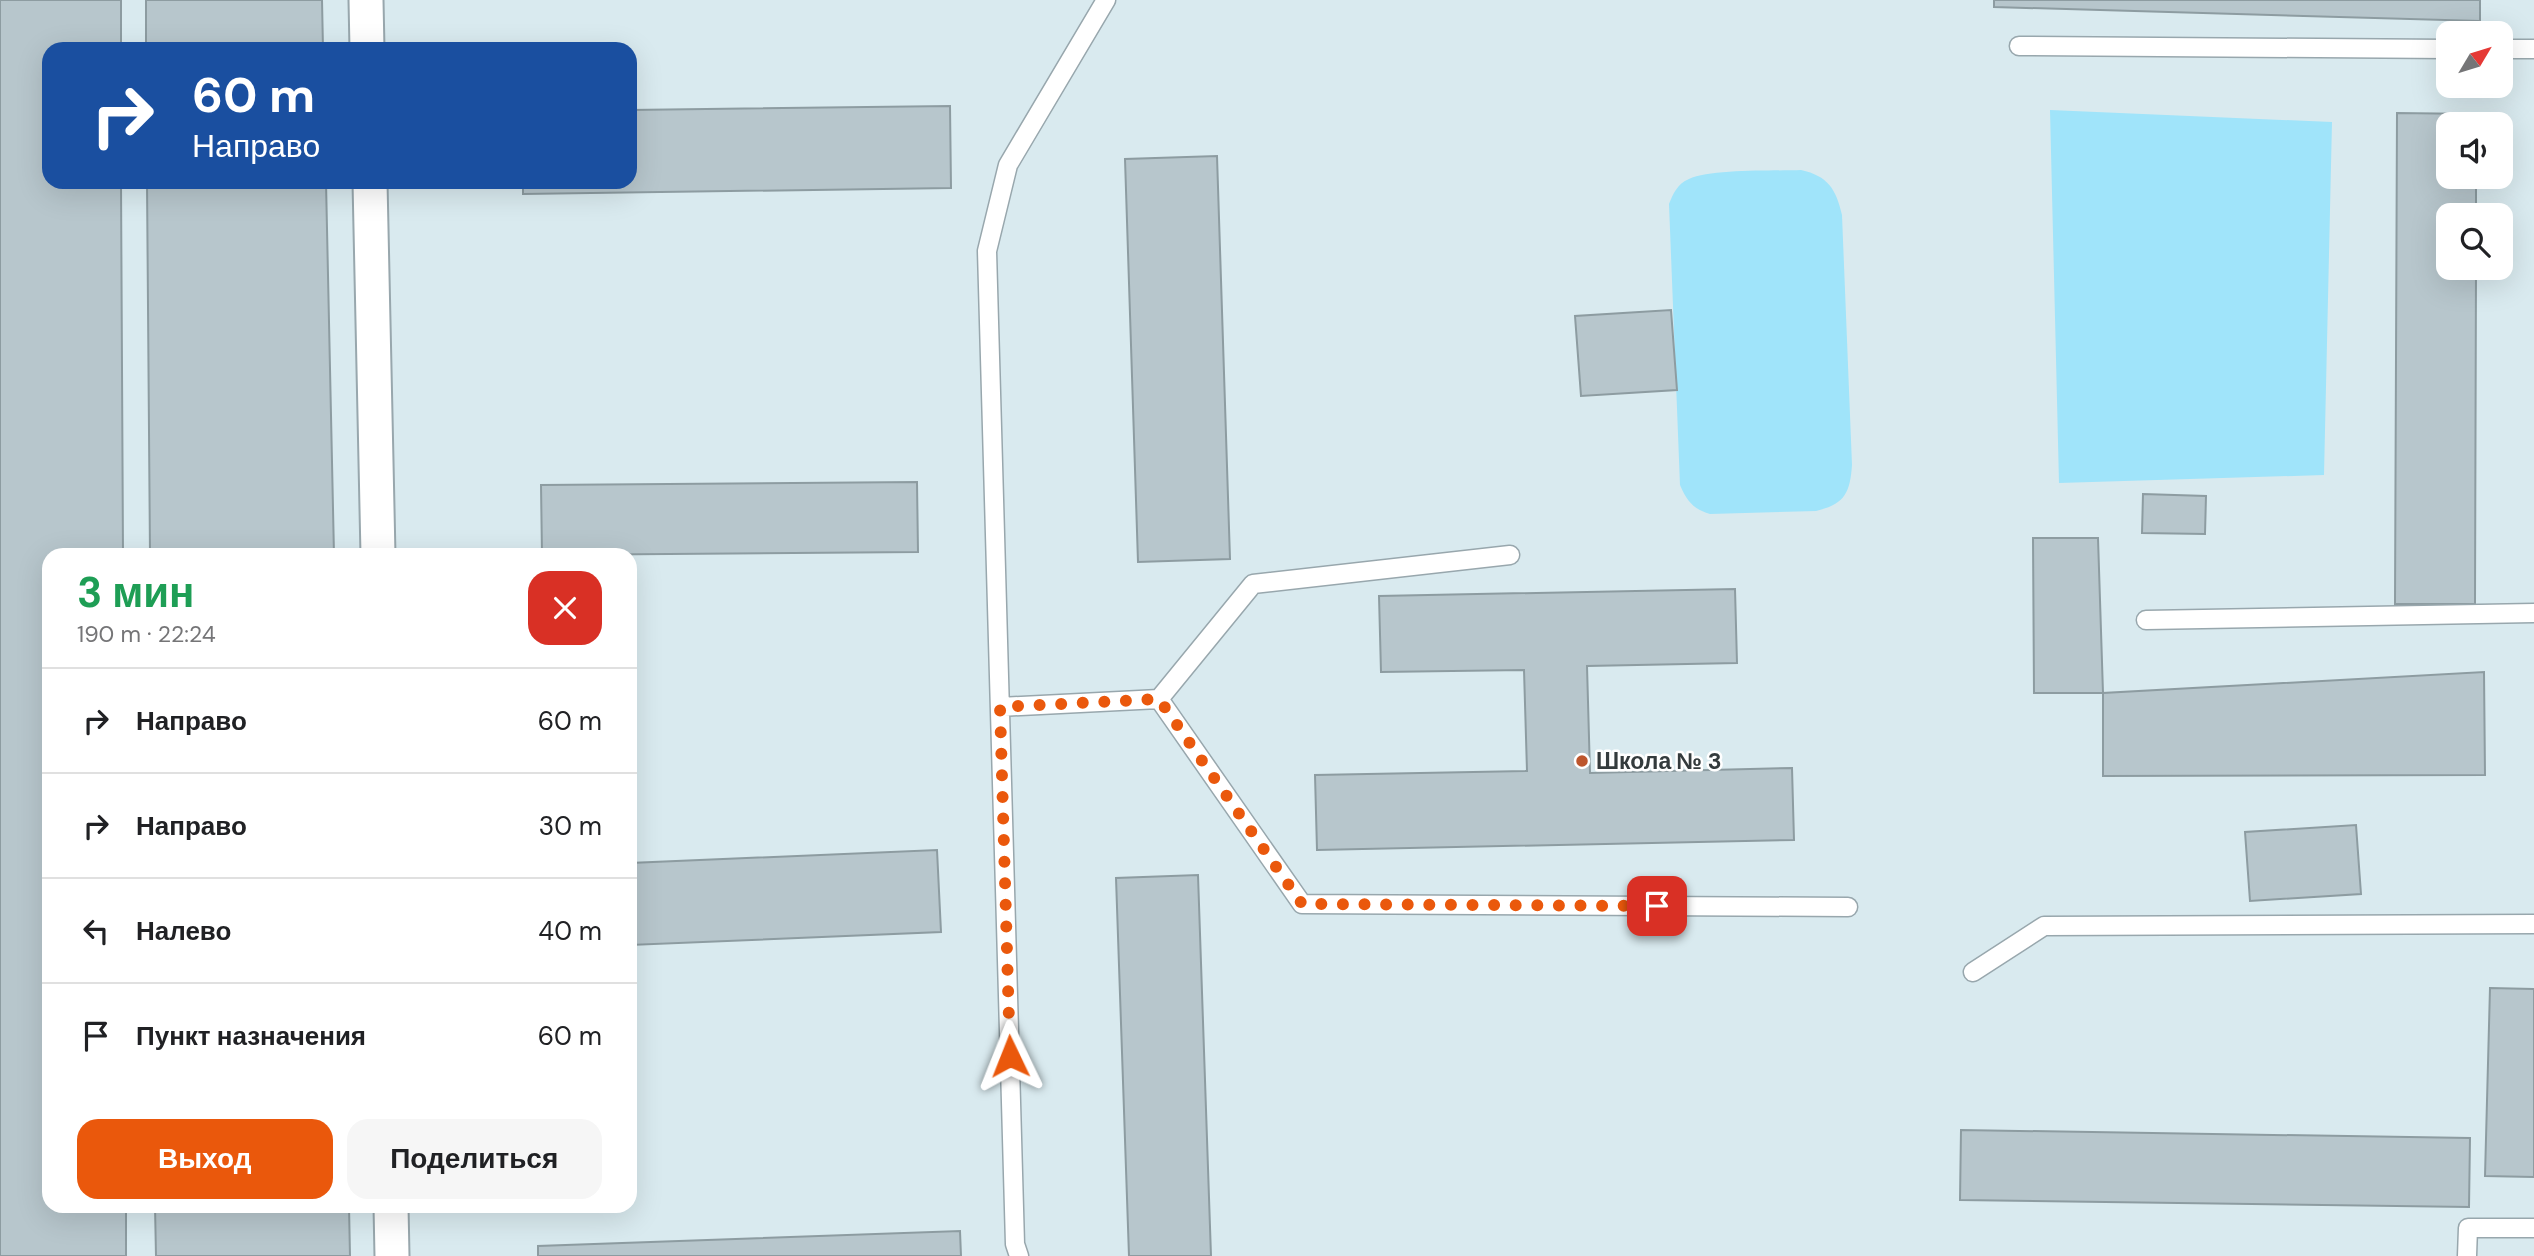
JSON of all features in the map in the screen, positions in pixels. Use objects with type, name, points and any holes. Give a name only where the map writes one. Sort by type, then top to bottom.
[{"type":"street","points":[[366,0],[368,42]]},
{"type":"street","points":[[370,189],[378,548]]},
{"type":"street","points":[[391,1213],[392,1256]]},
{"type":"lane","points":[[1019,1256],[1015,1230],[987,251],[1008,165],[1106,0]]},
{"type":"lane","points":[[2019,46],[2436,49]]},
{"type":"lane","points":[[2513,49],[2534,49]]},
{"type":"lane","points":[[1000,707],[1159,699],[1253,584],[1510,555]]},
{"type":"lane","points":[[2146,620],[2534,612]]},
{"type":"lane","points":[[1159,699],[1302,904],[1849,907]]},
{"type":"lane","points":[[1973,972],[2044,926],[2534,925]]},
{"type":"lane","points":[[2467,1256],[2468,1228],[2534,1228]]},
{"type":"shaded area","points":[[2050,110],[2332,122],[2324,475],[2059,483]]},
{"type":"shaded area","points":[[1801,170],[1818,176],[1829,185],[1834,191],[1842,215],[1852,465],[1850,483],[1840,501],[1816,511],[1710,514],[1691,504],[1680,485],[1669,204],[1681,184],[1699,176],[1727,172]]},
{"type":"building","points":[[0,0],[121,0],[121,42],[42,42],[42,189],[121,189],[123,548],[42,548],[42,1213],[126,1213],[126,1256],[0,1256]]},
{"type":"building","points":[[146,0],[322,0],[323,42],[146,42]]},
{"type":"building","points":[[1994,0],[2480,0],[2480,21],[1994,7]]},
{"type":"building","points":[[950,106],[951,188],[523,194],[523,189],[637,189],[637,110]]},
{"type":"building","points":[[2397,113],[2436,113],[2436,189],[2476,189],[2476,203],[2436,203],[2436,280],[2476,280],[2475,604],[2395,604]]},
{"type":"building","points":[[1217,156],[1230,559],[1138,562],[1125,159]]},
{"type":"building","points":[[147,189],[326,189],[334,548],[150,548]]},
{"type":"building","points":[[1671,310],[1677,390],[1581,396],[1575,316]]},
{"type":"building","points":[[917,482],[918,552],[637,554],[637,548],[542,548],[541,485]]},
{"type":"building","points":[[2143,494],[2206,496],[2205,534],[2142,533]]},
{"type":"building","points":[[2033,538],[2098,538],[2103,693],[2034,693]]},
{"type":"building","points":[[1735,589],[1737,663],[1587,666],[1590,773],[1792,768],[1794,840],[1317,850],[1315,775],[1527,771],[1524,670],[1381,672],[1379,596]]},
{"type":"building","points":[[2484,672],[2485,775],[2103,776],[2103,693]]},
{"type":"building","points":[[2356,825],[2361,894],[2250,901],[2245,832]]},
{"type":"building","points":[[937,850],[941,932],[637,945],[637,863]]},
{"type":"building","points":[[1198,875],[1211,1256],[1129,1256],[1116,878]]},
{"type":"building","points":[[2490,988],[2534,989],[2534,1177],[2485,1176]]},
{"type":"building","points":[[1961,1130],[2470,1138],[2469,1207],[1960,1200]]},
{"type":"building","points":[[155,1213],[349,1213],[350,1256],[156,1256]]},
{"type":"building","points":[[960,1231],[961,1256],[538,1256],[538,1246]]},
{"type":"place","name":"Школа № 3","points":[[1582,761]]},
{"type":"route","points":[[1010,1056],[1000,707],[1159,699],[1302,904],[1657,906]]}]
